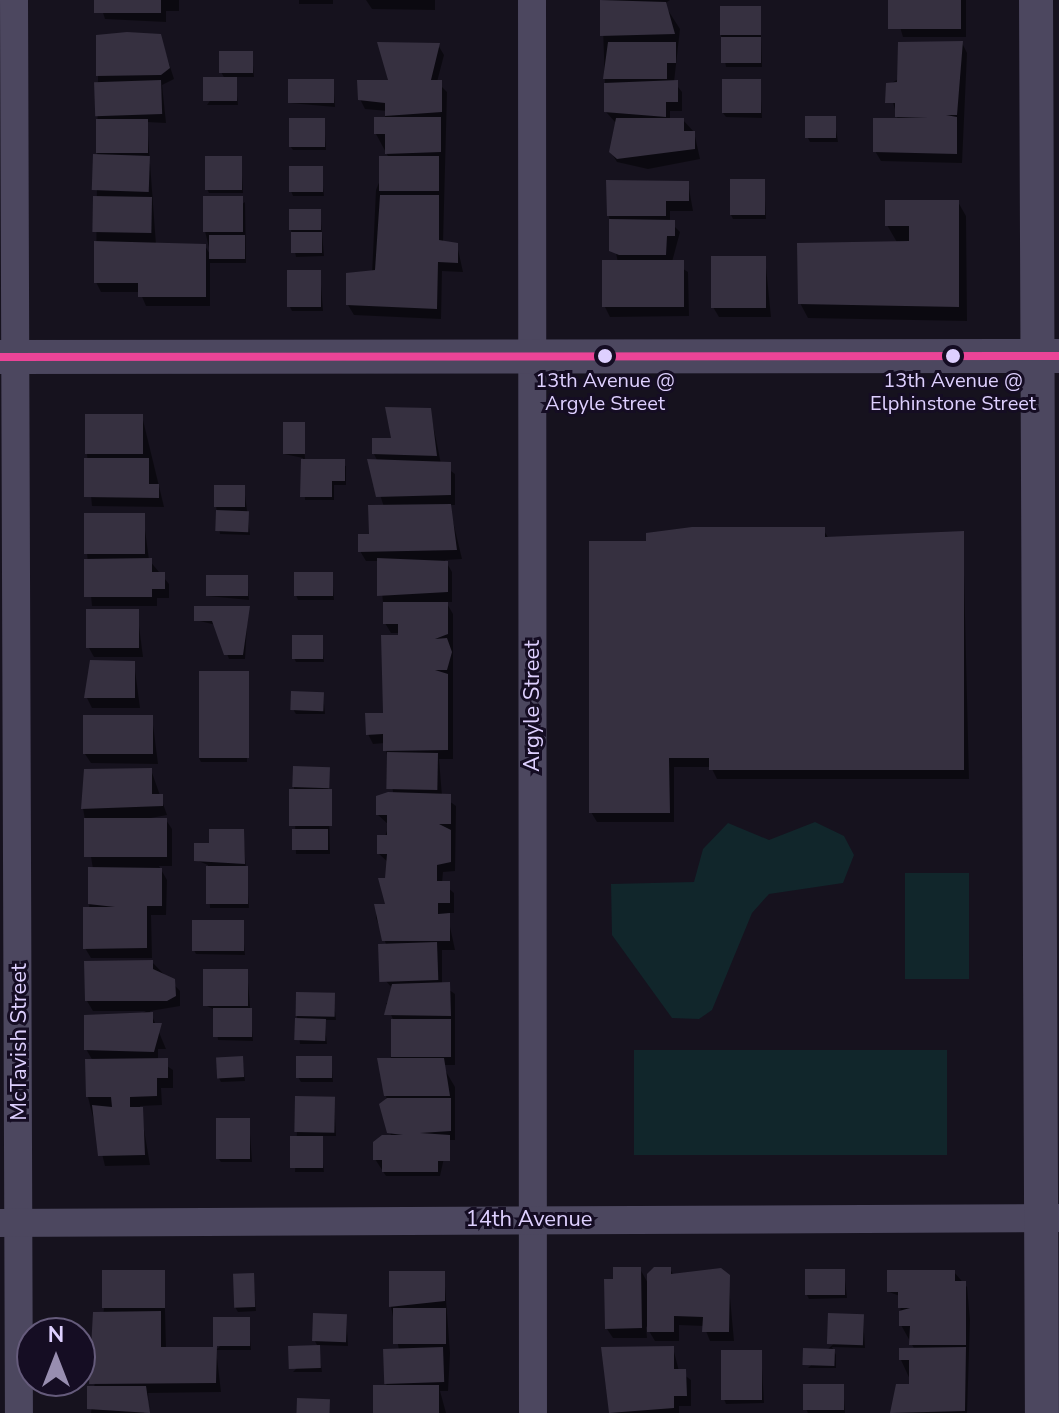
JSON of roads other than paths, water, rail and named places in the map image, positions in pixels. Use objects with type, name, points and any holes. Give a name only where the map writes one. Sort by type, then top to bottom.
[{"type":"street","name":"McTavish Street","points":[[14,0],[8,357],[11,1223],[19,1413]]},
{"type":"street","name":"Argyle Street","points":[[532,0],[533,1413]]},
{"type":"street","points":[[1036,0],[1050,356],[1050,1218],[1042,1413]]},
{"type":"street","points":[[8,357],[1050,356]]},
{"type":"street","name":"14th Avenue","points":[[11,1223],[1050,1218]]},
{"type":"place","name":"13th Avenue @ Argyle Street","points":[[605,356]]},
{"type":"place","name":"13th Avenue @ Elphinstone Street","points":[[953,356]]}]
